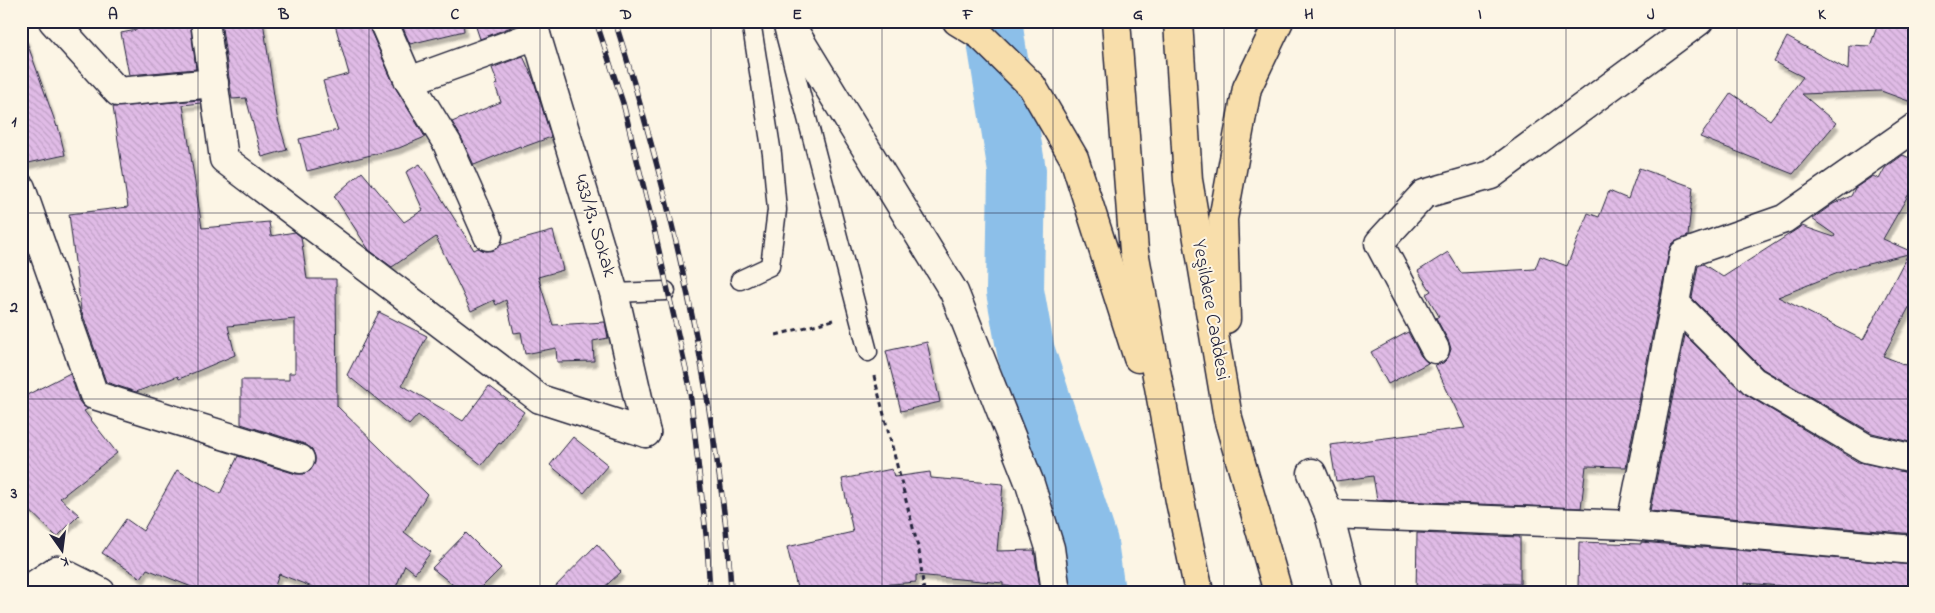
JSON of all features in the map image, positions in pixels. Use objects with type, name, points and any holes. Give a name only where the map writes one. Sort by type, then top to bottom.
[{"type":"highway","points":[[957,21],[980,35],[1032,86],[1074,158],[1125,313],[1180,501]]},
{"type":"highway","points":[[1116,21],[1134,251],[1180,501],[1199,592]]},
{"type":"highway","name":"Yeşildere Caddesi","points":[[1178,21],[1188,180],[1228,418],[1278,592]]},
{"type":"highway","points":[[1228,418],[1223,219],[1247,88],[1278,21]]},
{"type":"street","points":[[53,21],[118,92],[214,83],[206,21]]},
{"type":"street","points":[[383,21],[409,81],[447,143],[488,236]]},
{"type":"street","points":[[788,21],[954,292],[1030,484],[1050,548],[1056,592]]},
{"type":"street","points":[[1435,349],[1379,243],[1424,194],[1491,175],[1699,21]]},
{"type":"street","points":[[409,81],[534,28]]},
{"type":"street","name":"433/13. Sokak","points":[[214,83],[224,159],[540,399],[646,433],[614,293],[534,28]]},
{"type":"street","points":[[1631,525],[1684,254],[1784,219],[1914,128]]},
{"type":"street","points":[[21,188],[94,395],[300,459]]},
{"type":"street","points":[[1675,303],[1753,382],[1866,448],[1914,459]]},
{"type":"street","points":[[1312,473],[1329,514],[1349,592]]},
{"type":"street","points":[[1329,514],[1631,525],[1914,550]]},
{"type":"street","points":[[24,592],[57,570],[101,592]]},
{"type":"lane","points":[[740,280],[770,266],[777,210],[772,154],[750,21]]},
{"type":"lane","points":[[782,21],[868,352]]},
{"type":"lane","points":[[614,293],[666,291]]},
{"type":"path","points":[[776,334],[858,314]]},
{"type":"path","points":[[868,352],[919,551],[924,592]]},
{"type":"building","points":[[134,21],[190,21],[196,69],[129,75],[121,33],[136,30]]},
{"type":"building","points":[[221,21],[263,21],[277,116],[287,150],[262,157],[246,98],[232,99]]},
{"type":"building","points":[[334,21],[368,21],[395,87],[425,137],[399,148],[307,171],[299,139],[338,130],[323,81],[349,74]]},
{"type":"building","points":[[400,21],[463,21],[464,31],[410,44]]},
{"type":"building","points":[[474,21],[509,21],[511,27],[480,39]]},
{"type":"building","points":[[1879,21],[1914,21],[1914,103],[1881,91],[1802,94],[1836,123],[1793,174],[1700,137],[1731,93],[1770,120],[1803,77],[1774,62],[1787,37],[1848,70],[1849,45],[1870,46]]},
{"type":"building","points":[[21,37],[25,37],[58,126],[65,155],[24,164],[21,150]]},
{"type":"building","points":[[523,56],[534,81],[551,137],[521,148],[520,146],[474,165],[452,122],[501,102],[495,85],[498,84],[492,68]]},
{"type":"building","points":[[200,100],[201,103],[183,105],[202,228],[269,222],[271,236],[295,232],[301,237],[307,279],[336,279],[337,406],[427,494],[404,532],[431,552],[415,573],[405,565],[394,592],[325,592],[279,574],[273,592],[204,592],[147,569],[141,578],[102,553],[126,519],[143,531],[177,470],[220,494],[238,456],[296,474],[310,471],[315,463],[312,449],[305,444],[241,424],[241,380],[289,380],[289,373],[295,373],[295,319],[228,326],[235,355],[179,379],[178,376],[136,392],[106,382],[81,310],[69,214],[128,207],[113,107]]},
{"type":"building","points":[[1903,155],[1914,160],[1914,185],[1883,239],[1910,251],[1914,243],[1914,298],[1883,356],[1914,368],[1914,443],[1872,433],[1763,369],[1692,298],[1698,266],[1703,264],[1723,277],[1802,226],[1834,237],[1835,235],[1812,219],[1833,204],[1851,196],[1855,188],[1873,176],[1879,179],[1885,168]],"holes":[[[1908,254],[1863,340],[1778,297],[1848,269]]]},
{"type":"building","points":[[420,164],[474,250],[478,248],[486,251],[494,250],[501,245],[553,231],[563,270],[538,277],[553,325],[605,322],[608,338],[593,341],[594,361],[557,362],[556,348],[525,354],[521,332],[514,333],[506,300],[496,305],[494,300],[471,311],[436,237],[392,267],[369,250],[334,196],[362,172],[404,222],[423,210],[406,172]]},
{"type":"building","points":[[1639,168],[1693,187],[1688,236],[1672,244],[1669,251],[1626,467],[1586,466],[1581,508],[1377,500],[1373,476],[1336,481],[1330,445],[1465,428],[1435,365],[1443,363],[1448,358],[1451,349],[1436,318],[1439,316],[1426,294],[1431,291],[1418,271],[1448,252],[1461,273],[1535,269],[1540,256],[1567,266],[1588,213],[1599,217],[1609,191],[1628,199]]},
{"type":"building","points":[[379,312],[427,336],[402,385],[463,421],[489,386],[524,412],[501,444],[499,443],[482,465],[418,415],[409,425],[347,375]]},
{"type":"building","points":[[1408,332],[1421,356],[1428,363],[1388,384],[1371,352]]},
{"type":"building","points":[[1685,335],[1745,394],[1858,462],[1914,474],[1914,534],[1650,511]]},
{"type":"building","points":[[927,342],[940,402],[901,411],[886,351]]},
{"type":"building","points":[[70,373],[79,401],[88,409],[84,411],[117,453],[60,498],[79,515],[57,537],[21,502],[21,398]]},
{"type":"building","points":[[573,437],[608,465],[584,493],[550,465]]},
{"type":"building","points":[[892,469],[894,477],[930,472],[931,478],[1003,484],[997,551],[1034,550],[1040,588],[1003,586],[1003,583],[916,575],[916,582],[798,592],[787,547],[853,532],[842,479]]},
{"type":"building","points":[[466,533],[501,568],[477,592],[462,592],[432,568]]},
{"type":"building","points":[[1417,533],[1520,537],[1520,584],[1483,583],[1483,592],[1416,592]]},
{"type":"building","points":[[1579,542],[1641,544],[1641,542],[1914,565],[1914,592],[1804,592],[1804,588],[1745,583],[1745,592],[1625,592],[1625,589],[1578,588]]},
{"type":"building","points":[[597,544],[621,572],[599,592],[550,592]]},
{"type":"waterway","points":[[994,21],[1017,171],[1015,291],[1026,352],[1089,543],[1096,592]]},
{"type":"railway","points":[[596,21],[623,103],[689,383],[707,543],[710,592]]},
{"type":"railway","points":[[615,21],[660,177],[696,334],[706,387],[722,498],[729,554],[731,592]]}]
